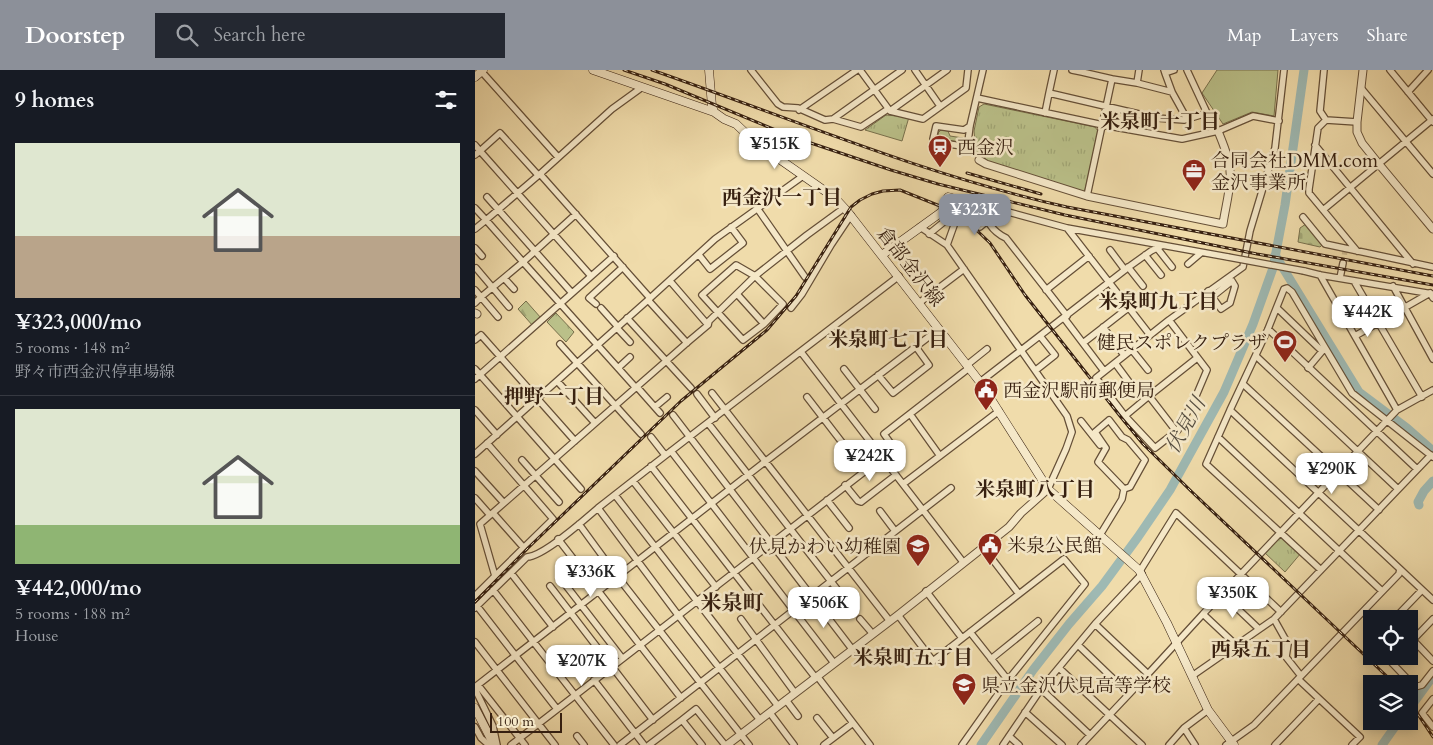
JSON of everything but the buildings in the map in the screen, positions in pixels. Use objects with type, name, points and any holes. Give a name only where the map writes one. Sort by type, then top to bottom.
[{"type":"main road","name":"倉部金沢線","points":[[593,70],[714,112],[736,124],[755,142],[835,198],[851,215],[980,382],[1048,489],[1140,572]]},
{"type":"main road","points":[[709,70],[714,112]]},
{"type":"main road","points":[[475,77],[483,71]]},
{"type":"main road","points":[[882,255],[942,211]]},
{"type":"main road","points":[[1140,572],[1208,710],[1230,743]]},
{"type":"main road","points":[[475,708],[495,745]]},
{"type":"street","points":[[751,70],[778,104],[783,107],[799,110],[825,120],[833,119],[861,127],[947,70]]},
{"type":"street","points":[[799,110],[859,70],[889,110],[923,119],[966,88],[968,70]]},
{"type":"street","points":[[833,119],[902,70]]},
{"type":"street","points":[[915,70],[940,106]]},
{"type":"street","points":[[970,126],[961,132],[941,128],[937,130],[934,138],[936,142],[963,145],[968,142],[983,70]]},
{"type":"street","points":[[1045,113],[1054,70]]},
{"type":"street","points":[[1072,70],[1172,92]]},
{"type":"street","points":[[1137,83],[1139,70]]},
{"type":"street","points":[[1174,70],[1164,72],[1172,92],[1187,119]]},
{"type":"street","points":[[979,160],[985,164],[1087,196],[1223,224],[1231,180],[1225,150],[1218,131],[1207,113],[1187,70]]},
{"type":"street","points":[[1210,294],[1243,267],[1250,231],[1275,148],[1284,70]]},
{"type":"street","points":[[1324,70],[1320,111],[1326,120]]},
{"type":"street","points":[[1363,70],[1357,132],[1362,143],[1433,229]]},
{"type":"street","points":[[1323,210],[1432,120],[1390,70]]},
{"type":"street","points":[[1408,92],[1428,70]]},
{"type":"street","points":[[483,71],[558,157]]},
{"type":"street","points":[[1087,196],[1112,79]]},
{"type":"street","points":[[475,230],[612,109],[641,88]]},
{"type":"street","points":[[1361,88],[1433,174]]},
{"type":"street","points":[[1049,93],[1156,118],[1187,119],[1207,113]]},
{"type":"street","points":[[977,98],[1103,125],[1182,139],[1218,131],[1253,116],[1279,121]]},
{"type":"street","points":[[1357,122],[1326,120],[1318,128],[1309,194],[1357,251]]},
{"type":"street","points":[[477,153],[500,133],[614,256],[687,343]]},
{"type":"street","points":[[475,145],[477,153],[517,193],[591,276]]},
{"type":"street","points":[[1315,145],[1413,264]]},
{"type":"street","points":[[475,454],[715,239],[803,176]]},
{"type":"street","points":[[487,197],[572,293]]},
{"type":"street","points":[[1104,371],[1006,238],[987,221],[986,213],[990,207],[1067,228],[1320,275],[1393,286],[1432,295]]},
{"type":"street","points":[[475,208],[617,368],[660,413]]},
{"type":"street","points":[[757,208],[805,277]]},
{"type":"street","points":[[495,576],[480,524],[708,325],[709,320],[755,276],[844,208]]},
{"type":"street","points":[[929,234],[945,221],[942,211]]},
{"type":"street","points":[[475,303],[576,214]]},
{"type":"street","points":[[791,308],[802,294],[851,215]]},
{"type":"street","points":[[947,245],[960,216],[980,227],[987,221]]},
{"type":"street","points":[[1303,217],[1325,244],[1345,250],[1433,268]]},
{"type":"street","points":[[699,255],[710,269],[743,243],[731,227]]},
{"type":"street","points":[[649,745],[696,709],[726,745],[770,713],[1009,527],[1021,513],[1048,489],[1066,449],[1072,428],[1063,408],[947,245],[920,227]]},
{"type":"street","points":[[1067,228],[1150,335]]},
{"type":"street","points":[[980,382],[1127,268],[1159,246]]},
{"type":"street","points":[[1159,246],[1172,267]]},
{"type":"street","points":[[475,248],[482,256]]},
{"type":"street","points":[[1110,250],[1143,286]]},
{"type":"street","points":[[1188,264],[1201,253]]},
{"type":"street","points":[[1145,255],[1161,275]]},
{"type":"street","points":[[477,377],[614,256]]},
{"type":"street","points":[[1046,290],[1089,256]]},
{"type":"street","points":[[1340,278],[1343,263]]},
{"type":"street","points":[[735,265],[755,276],[783,304],[743,340],[718,313],[702,295],[735,265]]},
{"type":"street","points":[[623,267],[589,298],[630,342]]},
{"type":"street","points":[[476,268],[509,307]]},
{"type":"street","points":[[919,303],[964,269]]},
{"type":"street","points":[[1320,275],[1396,412]]},
{"type":"street","points":[[557,709],[476,607],[527,557],[540,553],[579,524],[665,455],[899,276]]},
{"type":"street","points":[[504,278],[515,289]]},
{"type":"street","points":[[670,281],[708,325]]},
{"type":"street","points":[[1169,320],[1207,370],[1196,396],[1176,431],[1155,448],[1125,416],[1096,378],[1169,320],[1210,294],[1232,281],[1235,286],[1230,304],[1221,309],[1210,294]]},
{"type":"street","points":[[1354,281],[1423,396]]},
{"type":"street","points":[[1393,286],[1433,359]]},
{"type":"street","points":[[1192,676],[1274,619],[1360,530],[1417,469],[1432,456],[1352,393],[1323,349],[1292,292],[1287,288],[1284,289],[1256,356],[1206,464],[1321,570]]},
{"type":"street","points":[[475,290],[498,317]]},
{"type":"street","points":[[737,294],[763,324]]},
{"type":"street","points":[[1355,336],[1404,307],[1432,295]]},
{"type":"street","points":[[1083,343],[1128,308]]},
{"type":"street","points":[[1277,308],[1323,349]]},
{"type":"street","points":[[627,318],[691,388]]},
{"type":"street","points":[[1103,327],[1125,356]]},
{"type":"street","points":[[476,687],[729,489],[939,329]]},
{"type":"street","points":[[1268,329],[1417,469]]},
{"type":"street","points":[[475,340],[481,335],[575,441]]},
{"type":"street","points":[[1036,370],[1055,355],[1040,336]]},
{"type":"street","points":[[560,344],[641,434]]},
{"type":"street","points":[[879,375],[893,393],[929,365],[916,347]]},
{"type":"street","points":[[894,448],[884,434],[968,367],[987,349]]},
{"type":"street","points":[[1308,368],[1323,349]]},
{"type":"street","points":[[1132,350],[1148,370]]},
{"type":"street","points":[[801,352],[963,562]]},
{"type":"street","points":[[1256,356],[1398,489]]},
{"type":"street","points":[[617,368],[630,357]]},
{"type":"street","points":[[1125,416],[1197,358]]},
{"type":"street","points":[[1115,363],[1132,386]]},
{"type":"street","points":[[844,368],[875,409]]},
{"type":"street","points":[[475,369],[477,377],[517,416],[581,489]]},
{"type":"street","points":[[557,381],[595,423]]},
{"type":"street","points":[[1243,384],[1379,510]]},
{"type":"street","points":[[1081,745],[1388,420],[1396,412],[1433,390]]},
{"type":"street","points":[[712,393],[889,620]]},
{"type":"street","points":[[697,394],[715,418]]},
{"type":"street","points":[[1149,396],[1176,431]]},
{"type":"street","points":[[655,407],[667,397]]},
{"type":"street","points":[[807,397],[863,471]]},
{"type":"street","points":[[475,410],[497,435]]},
{"type":"street","points":[[1230,410],[1433,600]]},
{"type":"street","points":[[903,484],[999,411]]},
{"type":"street","points":[[910,414],[941,456]]},
{"type":"street","points":[[673,415],[852,649]]},
{"type":"street","points":[[1106,448],[1095,432],[1109,420],[1122,438],[1128,440],[1145,460],[1131,487],[1124,489]]},
{"type":"street","points":[[1081,421],[1100,446],[1106,448]]},
{"type":"street","points":[[708,423],[847,602]]},
{"type":"street","points":[[1218,437],[1383,591]]},
{"type":"street","points":[[651,438],[665,455]]},
{"type":"street","points":[[475,596],[553,519],[487,443]]},
{"type":"street","points":[[1106,448],[1098,462],[1124,489]]},
{"type":"street","points":[[671,451],[834,663]]},
{"type":"street","points":[[511,745],[882,458]]},
{"type":"street","points":[[522,460],[559,502]]},
{"type":"street","points":[[651,466],[733,573],[870,745]]},
{"type":"street","points":[[475,471],[504,503]]},
{"type":"street","points":[[845,485],[858,502],[861,502],[896,476]]},
{"type":"street","points":[[633,480],[716,587]]},
{"type":"street","points":[[619,745],[951,488]]},
{"type":"street","points":[[1100,535],[1122,499],[1124,489]]},
{"type":"street","points":[[615,495],[778,706]]},
{"type":"street","points":[[475,498],[524,548]]},
{"type":"street","points":[[827,500],[849,528]]},
{"type":"street","points":[[598,508],[678,616],[760,720]]},
{"type":"street","points":[[880,512],[895,531]]},
{"type":"street","points":[[1003,745],[1041,689],[1140,572],[1176,514],[1281,612]]},
{"type":"street","points":[[579,524],[617,576],[749,745]]},
{"type":"street","points":[[558,539],[681,698]]},
{"type":"street","points":[[983,547],[1019,594]]},
{"type":"street","points":[[897,615],[933,661],[1064,559],[1085,584],[1008,680],[962,745]]},
{"type":"street","points":[[1365,610],[1399,574],[1400,569]]},
{"type":"street","points":[[511,573],[553,626]]},
{"type":"street","points":[[561,579],[622,658]]},
{"type":"street","points":[[549,586],[653,720]]},
{"type":"street","points":[[493,590],[614,745]]},
{"type":"street","points":[[1403,610],[1422,590]]},
{"type":"street","points":[[926,591],[962,638]]},
{"type":"street","points":[[1223,594],[1259,629]]},
{"type":"street","points":[[1230,743],[1254,726],[1363,612]]},
{"type":"street","points":[[1203,614],[1237,645]]},
{"type":"street","points":[[860,618],[872,633]]},
{"type":"street","points":[[741,619],[795,693]]},
{"type":"street","points":[[1274,619],[1288,644],[1286,657],[1300,678],[1319,700],[1360,737],[1352,745]]},
{"type":"street","points":[[1418,635],[1433,619]]},
{"type":"street","points":[[991,659],[1038,621]]},
{"type":"street","points":[[1095,624],[1148,674]]},
{"type":"street","points":[[970,632],[1008,680]]},
{"type":"street","points":[[475,642],[555,745]]},
{"type":"street","points":[[1077,645],[1129,694]]},
{"type":"street","points":[[1418,648],[1433,661]]},
{"type":"street","points":[[1393,665],[1415,687],[1422,685],[1433,671]]},
{"type":"street","points":[[1059,668],[1142,745]]},
{"type":"street","points":[[594,680],[644,745]]},
{"type":"street","points":[[476,687],[525,745]]},
{"type":"street","points":[[476,687],[493,726],[495,745]]},
{"type":"street","points":[[1041,689],[1090,735]]},
{"type":"street","points":[[1433,699],[1423,713],[1433,727]]},
{"type":"street","points":[[785,700],[798,716]]},
{"type":"street","points":[[1275,745],[1319,700]]},
{"type":"street","points":[[1169,745],[1184,728],[1208,710]]},
{"type":"street","points":[[1025,712],[1062,745]]},
{"type":"street","points":[[770,713],[795,745]]},
{"type":"street","points":[[817,718],[833,738]]},
{"type":"street","points":[[682,720],[702,745]]},
{"type":"street","points":[[825,745],[853,723]]},
{"type":"street","points":[[475,727],[481,738],[489,745]]},
{"type":"street","points":[[1184,728],[1195,745]]},
{"type":"street","points":[[577,736],[584,745]]},
{"type":"street","points":[[1009,736],[1019,745]]},
{"type":"green space","points":[[1217,70],[1278,70],[1274,116],[1252,112],[1223,124],[1202,93]]},
{"type":"green space","points":[[984,104],[1095,127],[1098,131],[1085,190],[1082,192],[987,162],[983,154],[976,152],[974,131],[979,107]]},
{"type":"green space","points":[[886,115],[909,117],[902,141],[865,130]]},
{"type":"green space","points":[[941,130],[948,131],[950,136],[963,138],[963,140],[960,142],[940,139],[938,133]]},
{"type":"green space","points":[[1306,224],[1323,244],[1320,247],[1298,242],[1300,228]]},
{"type":"green space","points":[[526,301],[541,318],[533,326],[518,309]]},
{"type":"green space","points":[[556,313],[574,332],[566,342],[547,322]]},
{"type":"green space","points":[[1280,533],[1301,553],[1285,572],[1264,552]]},
{"type":"waterway","name":"伏見川","points":[[981,745],[1033,670],[1102,586],[1138,537],[1170,490],[1224,392],[1253,324],[1273,268],[1285,205],[1304,70]]},
{"type":"waterway","points":[[1275,255],[1359,392],[1407,428],[1433,451]]},
{"type":"waterway","points":[[1419,505],[1418,502],[1424,491],[1433,481]]},
{"type":"waterway","points":[[1418,697],[1433,676]]},
{"type":"waterway","points":[[1382,745],[1393,730]]},
{"type":"tunnel","points":[[1343,263],[1345,251]]},
{"type":"railway","points":[[624,70],[665,84],[790,136],[938,184],[1065,215],[1257,254],[1433,285]]},
{"type":"railway","points":[[652,70],[909,162],[1014,194],[1067,207],[1433,276]]},
{"type":"railway","points":[[967,173],[1041,194]]},
{"type":"railway","points":[[475,602],[528,548],[681,401],[767,330],[796,296],[851,207],[872,194],[900,190],[955,212],[990,243],[1025,295],[1143,444],[1385,675]]},
{"type":"railway","points":[[1418,714],[1433,737]]},
{"type":"place","name":"西金沢","points":[[940,168]]},
{"type":"place","name":"合同会社DMM.com 金沢事業所","points":[[1194,192]]},
{"type":"place","name":"健民スポレクプラザ","points":[[1285,363]]},
{"type":"place","name":"西金沢駅前郵便局","points":[[986,411]]},
{"type":"place","name":"米泉公民館","points":[[990,566]]},
{"type":"place","name":"伏見かわい幼稚園","points":[[918,567]]},
{"type":"place","name":"県立金沢伏見高等学校","points":[[964,706]]},
{"type":"district","name":"米泉町十丁目","points":[[1160,121]]},
{"type":"district","name":"西金沢一丁目","points":[[782,197]]},
{"type":"district","name":"米泉町九丁目","points":[[1158,301]]},
{"type":"district","name":"米泉町七丁目","points":[[888,339]]},
{"type":"district","name":"押野一丁目","points":[[554,396]]},
{"type":"district","name":"米泉町八丁目","points":[[1035,489]]},
{"type":"district","name":"米泉町","points":[[732,603]]},
{"type":"district","name":"西泉五丁目","points":[[1261,649]]},
{"type":"district","name":"米泉町五丁目","points":[[913,657]]}]
